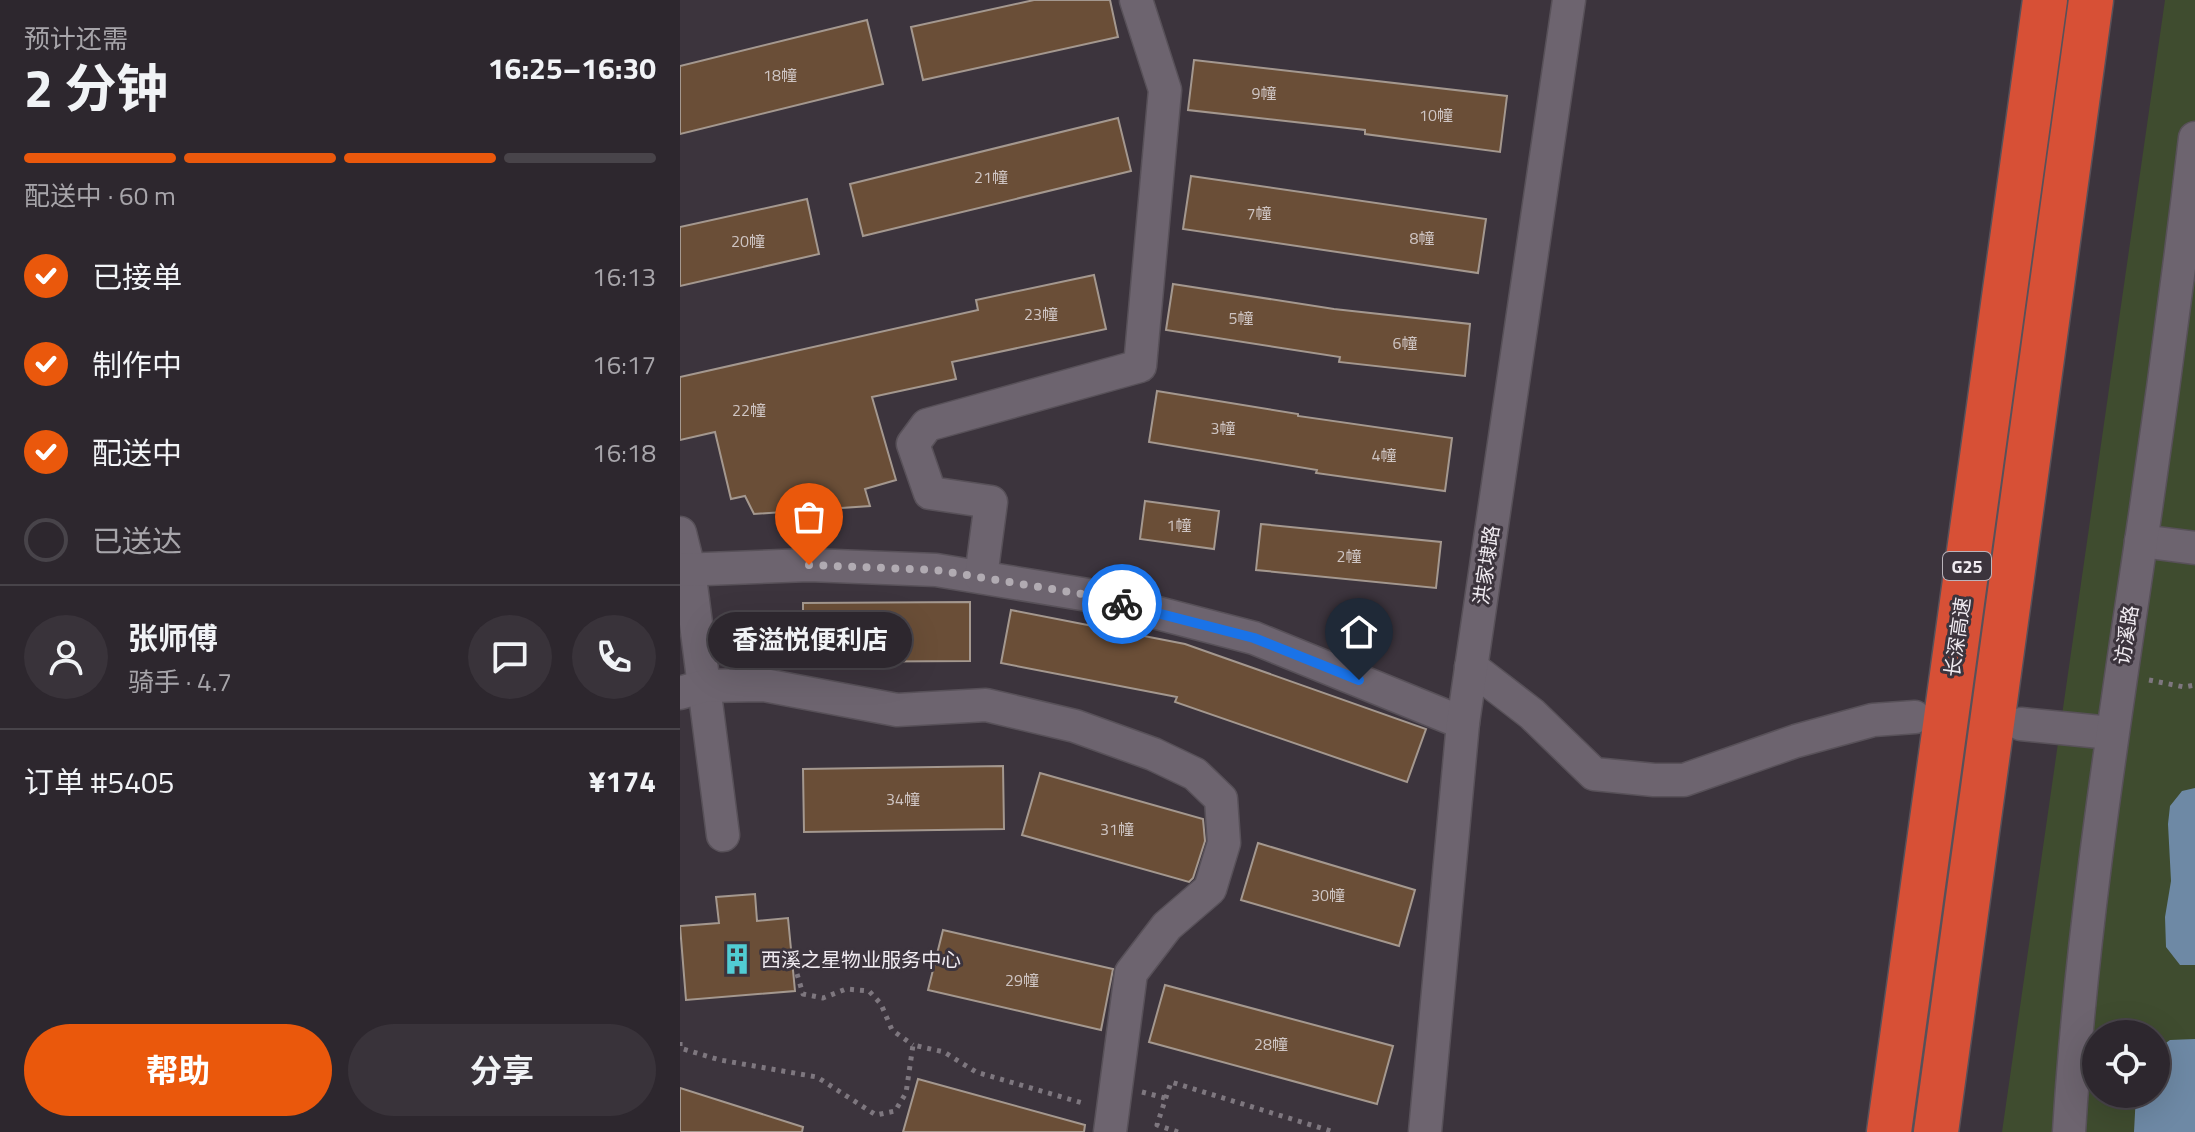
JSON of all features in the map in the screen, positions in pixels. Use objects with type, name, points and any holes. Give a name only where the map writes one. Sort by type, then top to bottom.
[{"type":"highway","name":"长深高速","points":[[1889,1132],[2045,0]]},
{"type":"highway","name":"G25","points":[[1936,1132],[2091,0]]},
{"type":"street","points":[[981,577],[991,502],[930,493],[913,444],[927,425],[1140,366],[1165,90],[1136,0]]},
{"type":"street","name":"洪家埭路","points":[[1425,1132],[1463,723],[1569,0]]},
{"type":"street","name":"访溪路","points":[[2069,1132],[2074,1038],[2111,733],[2141,541],[2195,138]]},
{"type":"street","points":[[680,533],[692,690],[723,835]]},
{"type":"street","points":[[2141,541],[2195,548]]},
{"type":"street","points":[[685,570],[825,566],[936,570],[1088,595],[1254,638],[1463,723]]},
{"type":"street","points":[[1471,667],[1532,714],[1594,774],[1684,780],[1796,741],[1873,720],[1915,717]]},
{"type":"street","points":[[692,690],[764,685],[897,710],[986,705],[1075,726],[1153,754],[1195,774],[1221,799],[1224,843],[1210,889],[1167,926],[1131,973],[1112,1117]]},
{"type":"street","points":[[2021,724],[2111,733]]},
{"type":"path","points":[[2120,676],[2184,687],[2195,685]]},
{"type":"path","points":[[797,974],[803,994],[823,998],[846,989],[869,991],[881,1004],[892,1030],[913,1045],[944,1052],[976,1072],[1086,1104],[1112,1117]]},
{"type":"path","points":[[680,1042],[680,1048],[720,1060],[817,1077],[876,1115],[895,1111],[906,1093],[913,1045]]},
{"type":"path","points":[[1178,1132],[1157,1125],[1171,1082],[1334,1132]]},
{"type":"green space","points":[[2165,0],[2195,0],[2195,1132],[2002,1132]]},
{"type":"water","points":[[2195,788],[2195,965],[2180,965],[2166,947],[2165,917],[2171,881],[2168,824],[2170,806],[2182,791]]},
{"type":"water","points":[[2195,1039],[2195,1132],[2134,1132],[2135,1108],[2170,1108],[2170,1040]]},
{"type":"building","points":[[1034,0],[1110,0],[1118,37],[923,80],[911,27]]},
{"type":"building","points":[[867,20],[883,84],[680,134],[680,66]]},
{"type":"building","points":[[1194,60],[1507,96],[1500,152],[1365,134],[1365,130],[1188,110]]},
{"type":"building","points":[[1118,118],[1131,171],[863,236],[850,184]]},
{"type":"building","points":[[1191,176],[1486,219],[1478,273],[1183,229]]},
{"type":"building","points":[[807,199],[819,254],[680,286],[680,227]]},
{"type":"building","points":[[1094,275],[1106,329],[952,362],[956,379],[872,397],[896,480],[865,489],[870,506],[754,514],[745,496],[731,499],[715,432],[680,440],[680,377],[978,310],[976,300]]},
{"type":"building","points":[[1173,284],[1334,309],[1470,324],[1465,376],[1339,362],[1340,357],[1166,330]]},
{"type":"building","points":[[1157,391],[1298,416],[1452,438],[1445,491],[1316,473],[1317,470],[1149,442]]},
{"type":"building","points":[[1145,501],[1219,511],[1214,549],[1140,539]]},
{"type":"building","points":[[1261,524],[1441,542],[1436,588],[1256,570]]},
{"type":"building","points":[[970,602],[970,661],[803,662],[803,603]]},
{"type":"building","points":[[1011,610],[1185,644],[1426,729],[1407,782],[1175,702],[1177,697],[1001,663]]},
{"type":"building","points":[[1003,766],[1004,829],[804,832],[803,769]]},
{"type":"building","points":[[1040,773],[1203,819],[1205,841],[1193,878],[1189,882],[1022,835]]},
{"type":"building","points":[[1258,843],[1415,890],[1399,946],[1241,900]]},
{"type":"building","name":"西溪之星物业服务中心","points":[[755,894],[757,921],[788,918],[795,991],[686,1000],[680,926],[719,923],[716,897]]},
{"type":"building","points":[[943,930],[1113,969],[1101,1030],[928,990]]},
{"type":"building","points":[[1165,985],[1393,1046],[1377,1104],[1149,1042]]},
{"type":"building","points":[[918,1079],[1085,1125],[1084,1132],[903,1132]]},
{"type":"building","points":[[680,1088],[803,1127],[802,1132],[680,1132]]},
{"type":"way so far","points":[[809,565],[936,570],[1088,595],[1122,604]]},
{"type":"place","name":"香溢悦便利店","points":[[809,565]]},
{"type":"place","name":"西溪之星物业服务中心","points":[[737,959]]},
{"type":"route","points":[[1122,604],[1254,638],[1359,680]]}]
